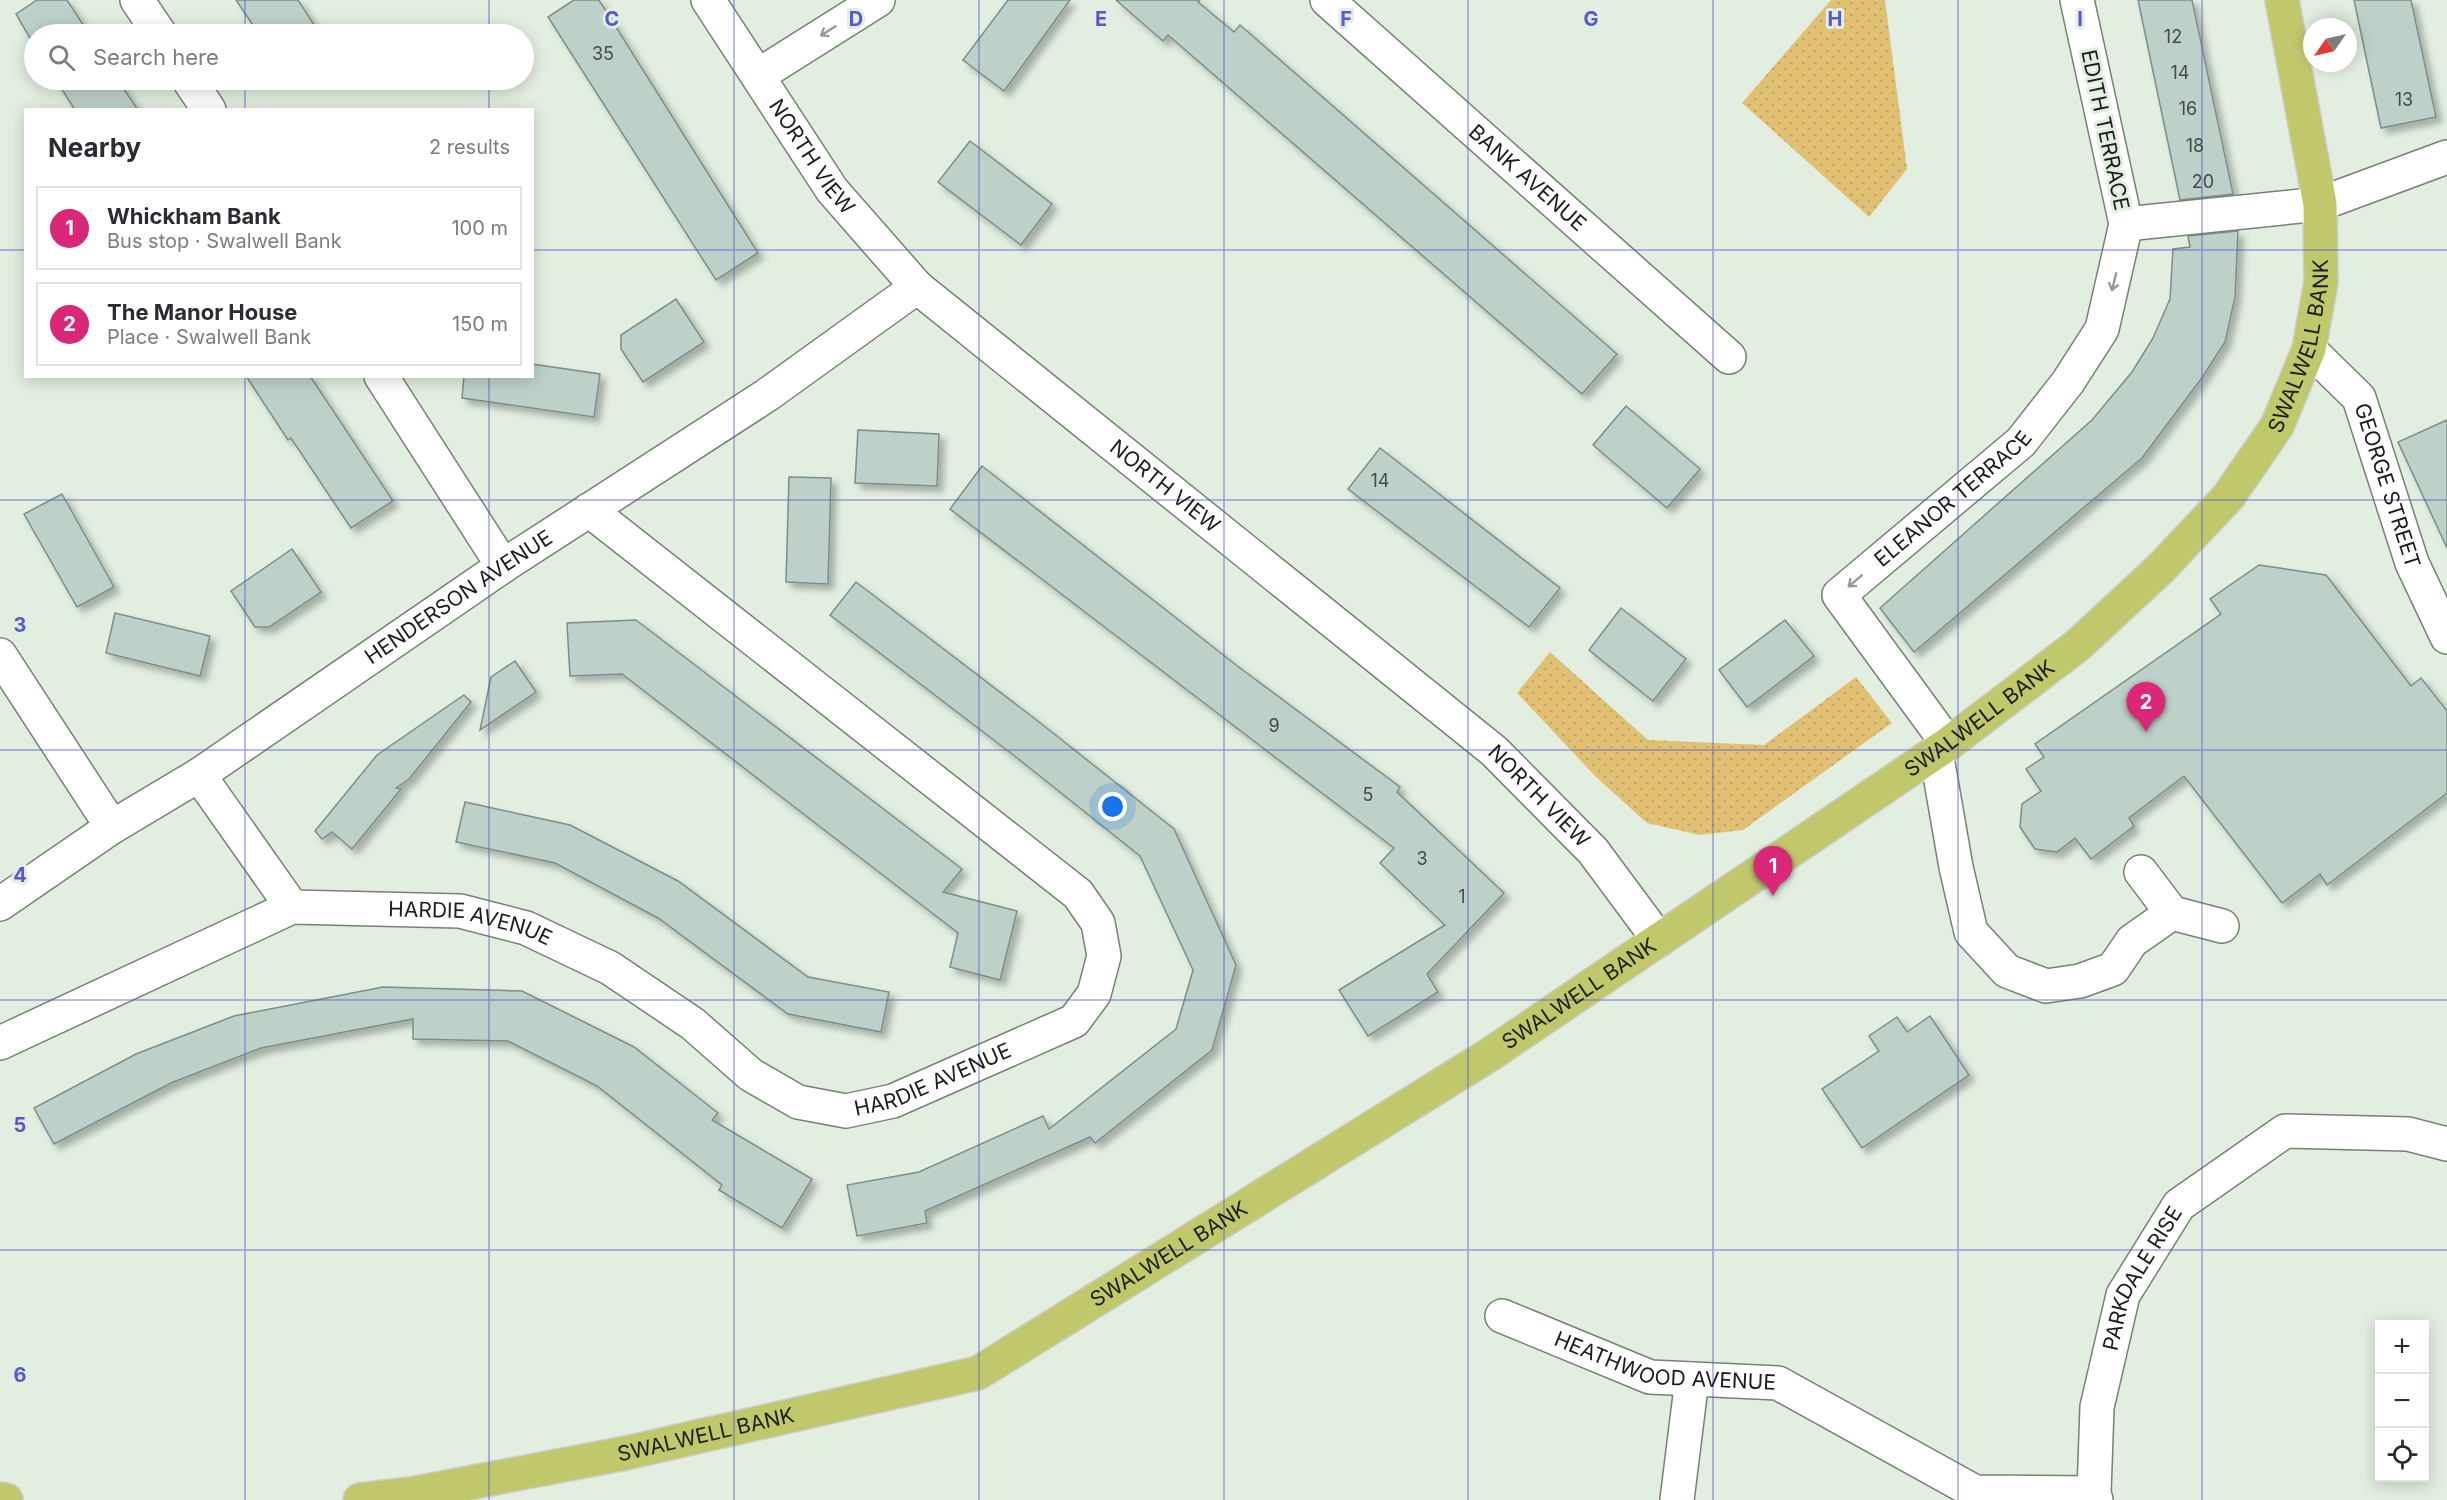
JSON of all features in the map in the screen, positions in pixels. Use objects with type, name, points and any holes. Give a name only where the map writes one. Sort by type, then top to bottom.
[{"type":"main road","name":"SWALWELL BANK","points":[[360,1500],[411,1494],[626,1453],[978,1373],[1489,1055],[1942,748],[2078,645],[2162,568],[2228,497],[2277,426],[2309,349],[2321,282],[2320,204],[2282,0]]},
{"type":"main road","points":[[0,1499],[6,1500]]},
{"type":"street","points":[[137,0],[153,24]]},
{"type":"street","name":"NORTH VIEW","points":[[708,0],[832,190],[917,287],[1494,751],[1593,851],[1659,940]]},
{"type":"street","points":[[759,75],[878,0]]},
{"type":"street","name":"BANK AVENUE","points":[[1327,0],[1728,357]]},
{"type":"street","name":"EDITH TERRACE","points":[[2077,0],[2126,224]]},
{"type":"street","points":[[196,90],[208,108]]},
{"type":"street","points":[[2126,224],[2320,204],[2447,157]]},
{"type":"street","name":"ELEANOR TERRACE","points":[[1942,748],[1839,595],[2021,442],[2068,382],[2102,329],[2116,276],[2126,224]]},
{"type":"street","name":"HENDERSON AVENUE","points":[[0,904],[112,827],[199,776],[503,566],[767,394],[917,287]]},
{"type":"street","name":"GEORGE STREET","points":[[2309,349],[2359,398],[2412,562],[2446,632]]},
{"type":"street","points":[[382,378],[503,566]]},
{"type":"street","name":"HARDIE AVENUE","points":[[0,1042],[292,907],[460,911],[526,928],[610,968],[693,1024],[751,1075],[798,1102],[846,1111],[893,1101],[1074,1021],[1094,994],[1104,956],[1098,923],[1078,894],[589,510]]},
{"type":"street","points":[[0,655],[112,827]]},
{"type":"street","points":[[1942,748],[1956,867],[1971,932],[2007,971],[2046,986],[2080,981],[2113,969],[2132,941],[2172,913]]},
{"type":"street","points":[[199,776],[292,907]]},
{"type":"street","points":[[2141,872],[2172,913],[2222,926]]},
{"type":"street","name":"PARKDALE RISE","points":[[2095,1496],[2097,1407],[2123,1295],[2179,1205],[2285,1131],[2408,1134],[2447,1144]]},
{"type":"street","name":"HEATHWOOD AVENUE","points":[[1502,1316],[1650,1377],[1778,1383],[1975,1492],[2095,1496]]},
{"type":"street","points":[[1677,1500],[1692,1379]]},
{"type":"shaded area","points":[[1831,0],[1885,0],[1907,169],[1869,217],[1742,103]]},
{"type":"shaded area","points":[[1550,652],[1648,740],[1764,745],[1856,677],[1892,723],[1743,830],[1700,835],[1647,823],[1597,778],[1517,693]]},
{"type":"building","points":[[37,0],[67,0],[83,24],[24,24],[24,28],[16,14]]},
{"type":"building","points":[[236,0],[298,0],[314,24],[252,24]]},
{"type":"building","points":[[574,0],[599,0],[758,253],[716,280],[548,17]]},
{"type":"building","points":[[1008,0],[1070,0],[1004,91],[963,60]]},
{"type":"building","points":[[1116,0],[1200,0],[1198,2],[1234,32],[1240,25],[1617,354],[1582,394],[1168,35],[1163,41]]},
{"type":"building","points":[[2138,0],[2192,0],[2233,194],[2180,200]]},
{"type":"building","points":[[2354,0],[2411,0],[2436,117],[2381,128]]},
{"type":"building","points":[[62,90],[125,90],[137,108],[74,108]]},
{"type":"building","points":[[970,141],[1052,204],[1021,245],[938,182]]},
{"type":"building","points":[[2238,231],[2235,297],[2225,342],[2201,379],[2142,458],[1914,652],[1880,608],[2092,420],[2132,372],[2153,338],[2170,299],[2173,249],[2190,247],[2188,236]]},
{"type":"building","points":[[676,299],[704,342],[643,382],[621,349],[621,335]]},
{"type":"building","points":[[534,364],[600,374],[594,417],[462,398],[464,378],[534,378]]},
{"type":"building","points":[[247,378],[311,378],[393,501],[351,528],[291,438],[288,440]]},
{"type":"building","points":[[1626,406],[1700,469],[1667,508],[1593,445]]},
{"type":"building","points":[[2447,420],[2447,548],[2398,442]]},
{"type":"building","points":[[858,430],[939,434],[937,486],[855,483]]},
{"type":"building","points":[[1380,448],[1560,588],[1529,627],[1348,489]]},
{"type":"building","points":[[982,466],[1240,668],[1400,787],[1397,792],[1504,893],[1427,974],[1438,992],[1368,1036],[1339,990],[1445,925],[1380,863],[1394,848],[950,509]]},
{"type":"building","points":[[789,477],[831,478],[828,584],[786,582]]},
{"type":"building","points":[[62,494],[114,587],[77,607],[24,514]]},
{"type":"building","points":[[292,549],[321,592],[269,627],[255,627],[231,591]]},
{"type":"building","points":[[2259,565],[2326,575],[2411,686],[2421,678],[2447,711],[2447,793],[2327,885],[2320,874],[2282,903],[2184,776],[2129,818],[2134,826],[2091,859],[2075,838],[2057,852],[2035,849],[2020,827],[2022,804],[2041,791],[2026,769],[2044,757],[2035,744],[2221,614],[2210,599]]},
{"type":"building","points":[[856,582],[1174,829],[1236,965],[1212,1050],[1095,1143],[1090,1137],[925,1211],[927,1223],[857,1236],[847,1185],[919,1172],[1043,1116],[1049,1129],[1176,1029],[1193,970],[1140,856],[1016,757],[830,615]]},
{"type":"building","points":[[1621,608],[1686,659],[1653,701],[1589,650]]},
{"type":"building","points":[[115,613],[210,636],[200,676],[106,653]]},
{"type":"building","points":[[636,620],[962,869],[943,892],[1017,911],[1000,980],[950,967],[958,933],[622,674],[570,676],[567,623]]},
{"type":"building","points":[[1785,620],[1814,656],[1747,707],[1719,670]]},
{"type":"building","points":[[515,661],[536,692],[480,730],[491,677]]},
{"type":"building","points":[[464,695],[471,702],[409,779],[396,788],[401,789],[352,849],[332,832],[322,839],[315,831],[377,755]]},
{"type":"building","points":[[465,802],[570,825],[678,881],[808,977],[889,992],[881,1032],[788,1014],[658,918],[555,863],[456,842]]},
{"type":"building","points":[[383,987],[522,991],[634,1047],[718,1113],[712,1120],[812,1179],[782,1228],[719,1190],[722,1185],[597,1086],[508,1041],[413,1039],[413,1019],[261,1048],[171,1083],[54,1144],[34,1108],[136,1054],[234,1016]]},
{"type":"building","points":[[1930,1016],[1969,1075],[1862,1148],[1822,1089],[1879,1051],[1869,1036],[1897,1017],[1907,1032]]},
{"type":"place","name":"The Manor House","points":[[2146,732]]},
{"type":"place","name":"Whickham Bank","points":[[1773,896]]}]
